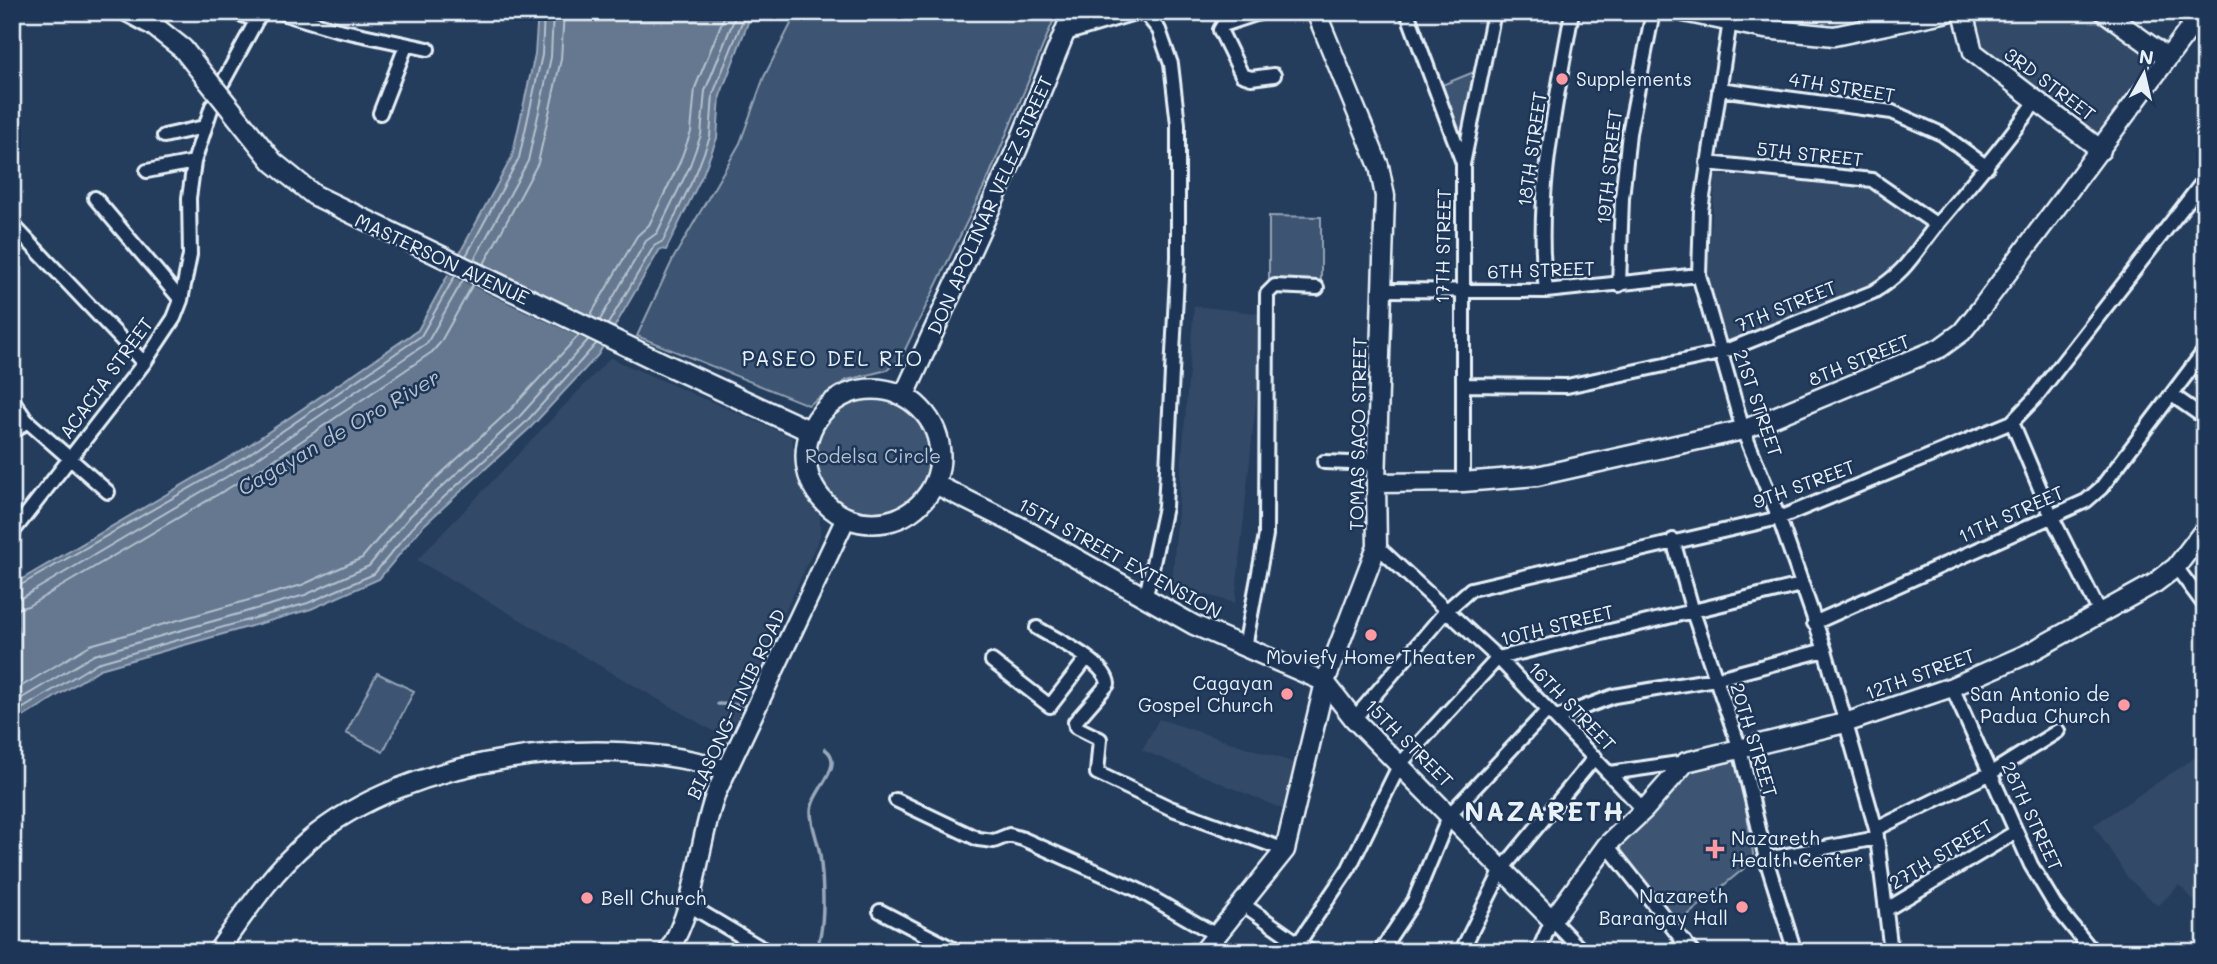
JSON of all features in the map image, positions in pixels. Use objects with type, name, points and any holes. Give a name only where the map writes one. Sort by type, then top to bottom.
[{"type":"main road","name":"MASTERSON AVENUE","points":[[128,12],[153,26],[183,49],[274,162],[314,195],[810,431]]},
{"type":"main road","name":"DON APOLINAR VELEZ STREET","points":[[904,396],[1017,149],[1073,12]]},
{"type":"main road","points":[[882,390],[904,396],[925,413],[939,440],[940,460],[935,484],[918,507],[900,518],[869,524],[846,518],[821,500],[811,482],[806,461],[810,431],[828,407],[853,392],[882,390]]},
{"type":"street","points":[[223,82],[259,16],[233,12]]},
{"type":"street","points":[[278,12],[406,46],[428,49]]},
{"type":"street","points":[[1262,12],[1223,25],[1220,30],[1241,75],[1251,78],[1274,75]]},
{"type":"street","name":"TOMAS SACO STREET","points":[[1203,952],[1244,905],[1285,850],[1325,682],[1377,546],[1376,464],[1385,196],[1380,166],[1316,12]]},
{"type":"street","points":[[1407,12],[1463,164]]},
{"type":"street","name":"17TH STREET","points":[[1463,482],[1463,164],[1493,12]]},
{"type":"street","name":"18TH STREET","points":[[1546,291],[1541,254],[1542,218],[1572,12]]},
{"type":"street","name":"19TH STREET","points":[[1619,285],[1622,198],[1629,133],[1653,12]]},
{"type":"street","points":[[1684,12],[1765,29],[1834,36],[1939,13]]},
{"type":"street","name":"3RD STREET","points":[[1963,12],[1973,52],[2101,150]]},
{"type":"street","points":[[2104,12],[2168,58]]},
{"type":"street","name":"8TH STREET","points":[[1376,484],[1463,482],[1537,476],[1742,430],[1929,354],[1962,332],[2202,12]]},
{"type":"street","points":[[1065,34],[1135,13],[1146,14],[1159,30],[1173,78],[1178,124],[1178,257],[1165,507],[1146,596]]},
{"type":"street","name":"21ST STREET","points":[[1730,21],[1701,210],[1699,275],[1742,430],[1779,518],[1825,650],[1876,833],[1891,952]]},
{"type":"street","points":[[380,113],[406,46]]},
{"type":"street","name":"4TH STREET","points":[[1718,89],[1892,112],[1942,134],[1987,167]]},
{"type":"street","name":"7TH STREET","points":[[1463,386],[1567,386],[1720,353],[1873,292],[1905,268],[2037,100]]},
{"type":"street","name":"ACACIA STREET","points":[[12,533],[144,363],[174,318],[181,300],[190,255],[189,198],[194,162],[212,106]]},
{"type":"street","points":[[164,136],[204,127]]},
{"type":"street","points":[[147,171],[194,162]]},
{"type":"street","name":"5TH STREET","points":[[1707,163],[1872,180],[1937,225]]},
{"type":"street","name":"9TH STREET","points":[[1353,719],[1447,610],[1471,589],[1673,540],[1779,518],[2012,422],[2035,398],[2205,179]]},
{"type":"street","points":[[95,198],[181,300]]},
{"type":"street","points":[[12,224],[144,363]]},
{"type":"street","name":"6TH STREET","points":[[1382,290],[1546,291],[1699,275]]},
{"type":"street","points":[[1245,647],[1266,535],[1267,294],[1275,286],[1317,288]]},
{"type":"street","name":"11TH STREET","points":[[1814,623],[2086,501],[2101,488],[2205,351]]},
{"type":"street","points":[[2172,395],[2205,418]]},
{"type":"street","points":[[12,399],[26,420],[108,492]]},
{"type":"street","points":[[12,435],[26,420]]},
{"type":"street","points":[[2012,422],[2052,516],[2100,613]]},
{"type":"street","points":[[1324,462],[1376,464]]},
{"type":"street","name":"15TH STREET EXTENSION","points":[[935,484],[1146,596],[1194,625],[1325,682]]},
{"type":"street","name":"BIASONG-TINIB ROAD","points":[[668,952],[689,905],[703,831],[726,770],[846,518]]},
{"type":"street","name":"12TH STREET","points":[[1610,773],[1686,762],[1845,723],[1952,687],[2027,654],[2155,583],[2176,567],[2205,529]]},
{"type":"street","name":"20TH STREET","points":[[1673,540],[1693,612],[1740,749],[1766,859],[1795,952]]},
{"type":"street","name":"16TH STREET","points":[[1377,546],[1498,658],[1644,810]]},
{"type":"street","points":[[2176,567],[2205,606]]},
{"type":"street","name":"10TH STREET","points":[[1299,943],[1349,868],[1401,764],[1498,658],[1801,585]]},
{"type":"street","points":[[1037,628],[1087,658],[1106,675],[1108,684],[1075,722],[1076,727],[1100,739],[1095,768],[1102,778],[1170,808],[1285,850]]},
{"type":"street","points":[[1380,952],[1413,901],[1450,814],[1552,714],[1614,696],[1715,679],[1825,650]]},
{"type":"street","points":[[992,662],[1050,706],[1087,658]]},
{"type":"street","name":"15TH STREET","points":[[1325,682],[1353,719],[1401,764],[1583,952]]},
{"type":"street","name":"28TH STREET","points":[[1952,687],[2014,833],[2055,905],[2094,952]]},
{"type":"street","points":[[1766,859],[1876,833],[1991,774],[2058,731]]},
{"type":"street","points":[[217,952],[264,886],[310,840],[364,803],[398,787],[505,761],[592,751],[661,755],[726,770]]},
{"type":"street","points":[[1461,952],[1503,868],[1595,757]]},
{"type":"street","points":[[1538,952],[1552,920],[1607,845],[1644,810],[1686,762]]},
{"type":"street","points":[[896,800],[963,834],[989,842],[1014,836],[1138,890],[1218,936]]},
{"type":"street","name":"27TH STREET","points":[[1887,909],[2014,833]]},
{"type":"street","points":[[1607,845],[1688,947],[1674,952]]},
{"type":"street","points":[[689,905],[768,952]]},
{"type":"street","points":[[1244,905],[1311,952]]},
{"type":"street","points":[[880,911],[959,952]]},
{"type":"shaded area","points":[[1976,12],[2088,12],[2156,59],[2099,134],[1982,48]]},
{"type":"shaded area","points":[[1716,175],[1855,185],[1875,190],[1930,227],[1888,279],[1752,335],[1723,343],[1707,273]]},
{"type":"shaded area","points":[[1194,306],[1265,314],[1235,603],[1172,585]]},
{"type":"shaded area","points":[[610,358],[792,437],[798,478],[820,515],[820,536],[727,739],[417,560]]},
{"type":"shaded area","points":[[1159,719],[1295,763],[1285,810],[1142,750]]},
{"type":"shaded area","points":[[2205,751],[2205,912],[2179,885],[2158,906],[2128,878],[2094,825]]},
{"type":"green space","points":[[797,12],[1057,12],[990,174],[901,358],[887,370],[847,380],[808,405],[637,336],[673,259],[740,143],[764,77]]},
{"type":"green space","points":[[1479,70],[1461,148],[1437,87]]},
{"type":"green space","points":[[1269,216],[1321,217],[1321,285],[1269,284]]},
{"type":"green space","name":"Rodelsa Circle","points":[[873,398],[895,402],[914,415],[927,434],[931,456],[927,478],[914,497],[895,510],[873,514],[851,510],[832,497],[819,478],[815,456],[819,434],[832,415],[851,402]]},
{"type":"green space","points":[[377,673],[414,691],[383,752],[346,733]]},
{"type":"green space","points":[[1738,756],[1754,860],[1677,924],[1618,848],[1693,765]]},
{"type":"water","name":"Cagayan de Oro River","points":[[538,12],[752,12],[720,96],[717,138],[703,174],[666,250],[660,249],[598,355],[531,427],[423,526],[379,579],[311,609],[100,669],[12,724],[12,585],[242,450],[418,330],[512,157],[535,54]]},
{"type":"pier","points":[[456,253],[617,329],[605,349],[445,273]]},
{"type":"waterway","points":[[718,704],[745,705]]},
{"type":"waterway","points":[[814,952],[821,932],[823,891],[820,855],[811,812],[832,763],[831,755],[825,749]]},
{"type":"place","name":"Supplements","points":[[1562,79]]},
{"type":"place","name":"Moviefy Home Theater","points":[[1371,635]]},
{"type":"place","name":"Cagayan Gospel Church","points":[[1287,694]]},
{"type":"place","name":"San Antonio de Padua Church","points":[[2124,705]]},
{"type":"place","name":"Nazareth Health Center","points":[[1715,849]]},
{"type":"place","name":"Bell Church","points":[[587,898]]},
{"type":"place","name":"Nazareth Barangay Hall","points":[[1742,907]]},
{"type":"district","name":"PASEO DEL RIO","points":[[833,359]]},
{"type":"district","name":"NAZARETH","points":[[1545,812]]}]
